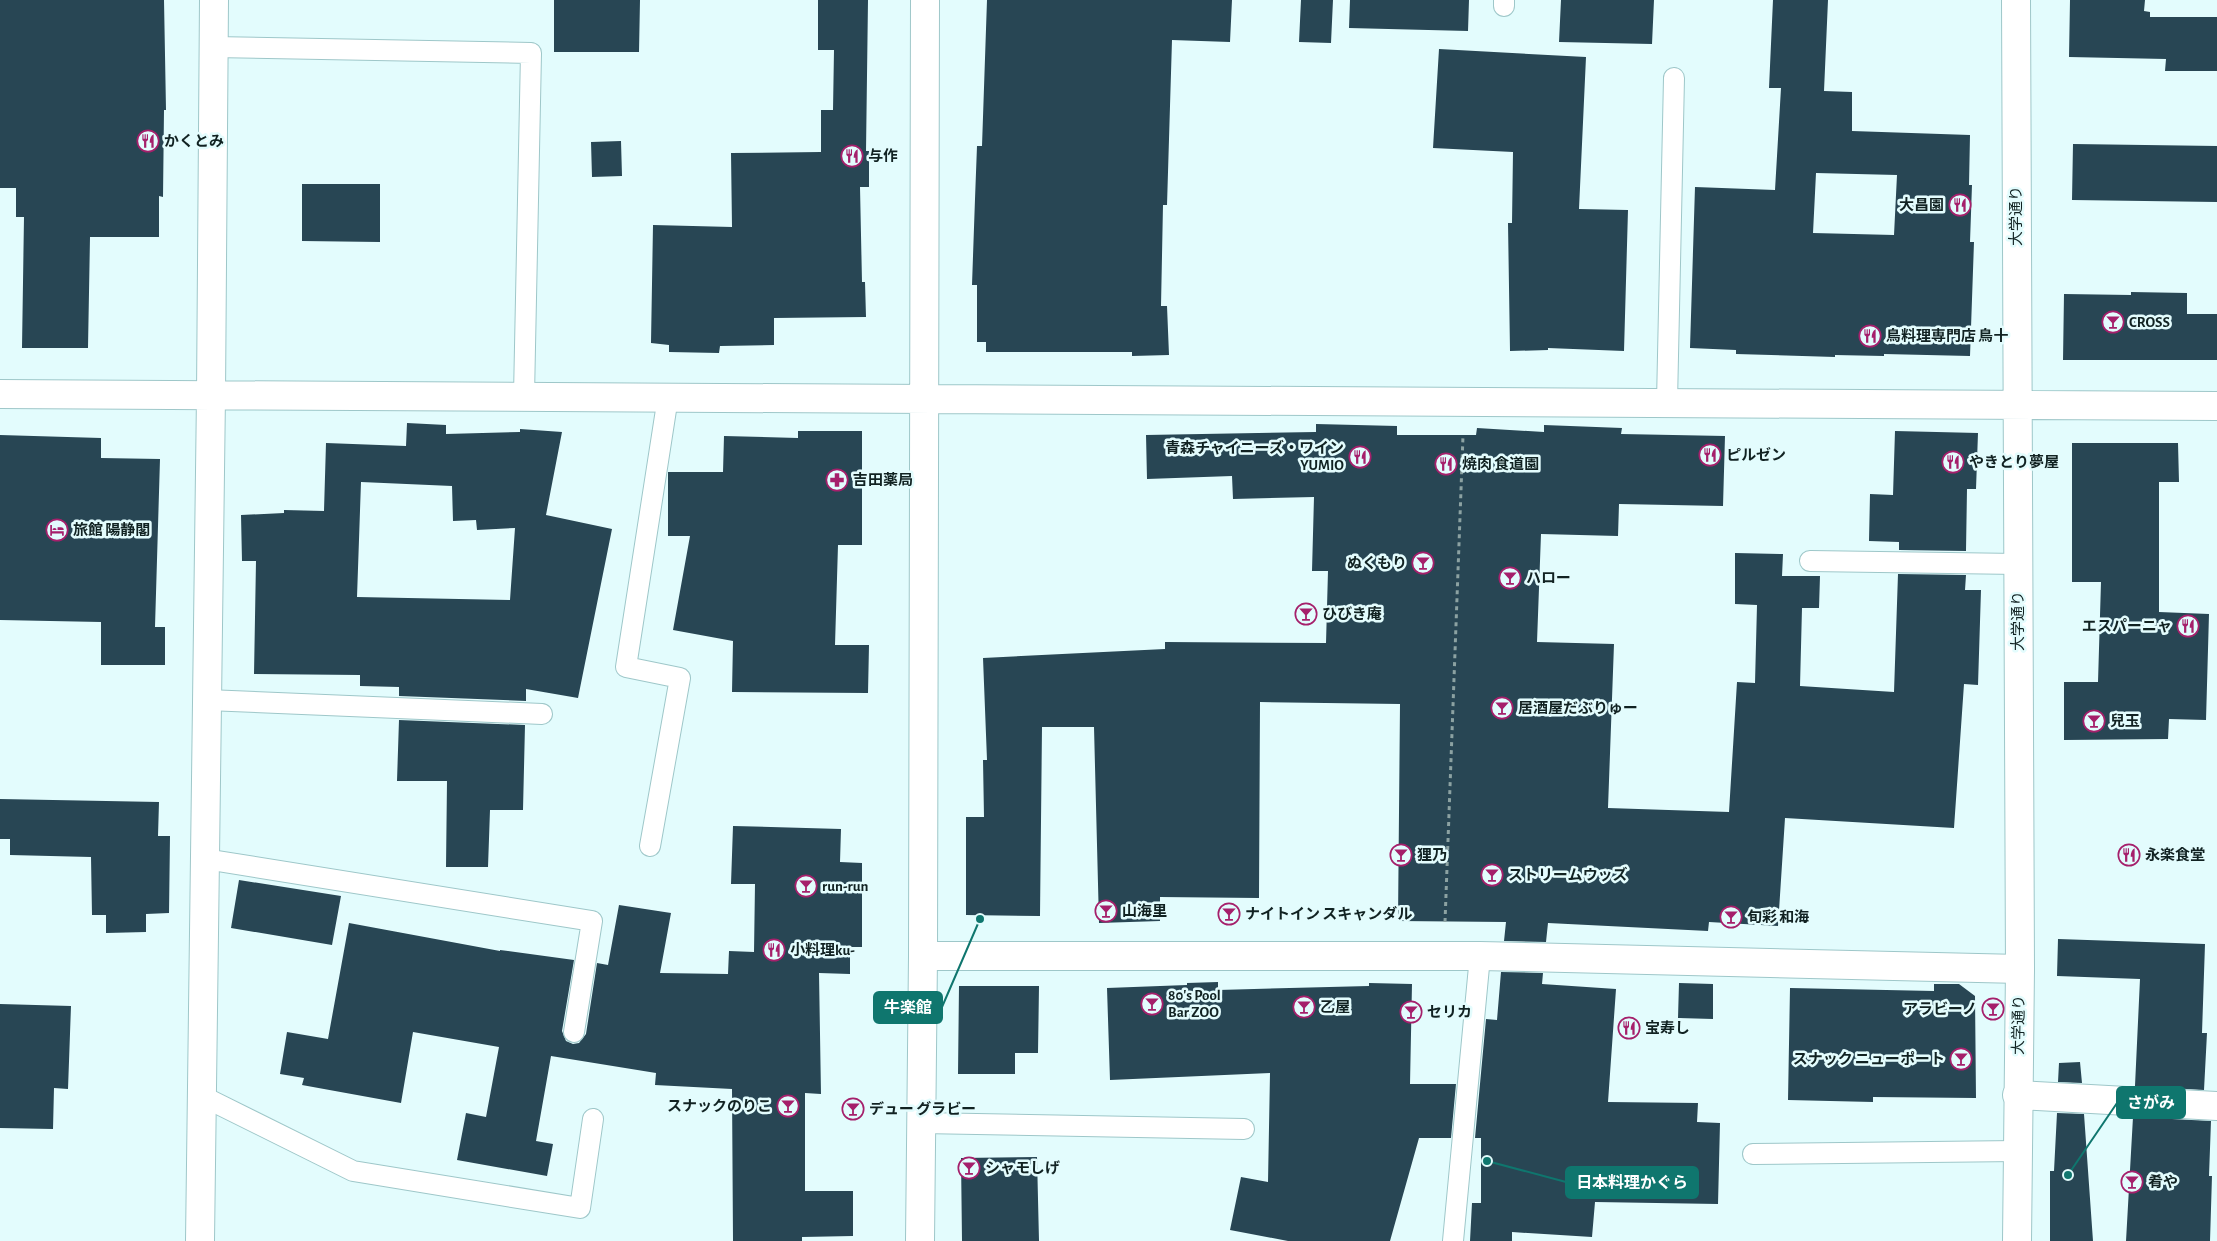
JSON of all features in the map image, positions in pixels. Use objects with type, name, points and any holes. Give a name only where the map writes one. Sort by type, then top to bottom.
[{"type":"street","points":[[200,1241],[214,0]]},
{"type":"street","points":[[920,1241],[923,956],[922,398],[925,0]]},
{"type":"street","name":"大学通り","points":[[2016,0],[2020,970],[2017,1095],[2017,1241]]},
{"type":"street","points":[[0,394],[1464,400],[2217,406]]},
{"type":"street","points":[[923,956],[1480,956],[2020,970]]},
{"type":"street","points":[[2017,1095],[2217,1106]]},
{"type":"lane","points":[[213,47],[532,52],[524,396]]},
{"type":"lane","points":[[1667,402],[1674,78]]},
{"type":"lane","points":[[650,846],[680,678],[626,667],[668,397]]},
{"type":"lane","points":[[1810,561],[2018,564]]},
{"type":"lane","points":[[207,700],[542,714]]},
{"type":"lane","points":[[205,859],[592,921],[574,1032]]},
{"type":"lane","points":[[1454,1241],[1480,956]]},
{"type":"lane","points":[[202,1096],[353,1171],[580,1208],[593,1119]]},
{"type":"lane","points":[[921,1123],[1244,1129]]},
{"type":"lane","points":[[1753,1154],[2017,1151]]},
{"type":"path","points":[[1444,956],[1464,400]]},
{"type":"building","points":[[0,0],[164,0],[166,110],[164,110],[163,197],[159,196],[159,237],[90,237],[88,348],[22,348],[24,217],[16,217],[16,188],[0,188]]},
{"type":"building","points":[[554,0],[640,0],[639,52],[554,52]]},
{"type":"building","points":[[818,0],[868,0],[866,151],[869,151],[869,187],[860,187],[862,282],[865,282],[866,317],[774,318],[774,345],[720,346],[719,353],[669,352],[669,345],[651,343],[653,225],[732,227],[731,153],[821,152],[821,110],[833,110],[834,50],[818,50]]},
{"type":"building","points":[[987,0],[1232,0],[1230,42],[1172,40],[1167,205],[1163,205],[1161,306],[1167,306],[1169,355],[1132,356],[1132,352],[986,352],[986,342],[977,342],[977,285],[972,285],[977,146],[982,146]]},
{"type":"building","points":[[1301,0],[1333,0],[1331,43],[1299,42]]},
{"type":"building","points":[[1350,0],[1469,0],[1468,31],[1349,28]]},
{"type":"building","points":[[1561,0],[1654,0],[1652,44],[1559,42]]},
{"type":"building","points":[[1773,0],[1828,0],[1824,91],[1852,92],[1852,131],[1970,135],[1969,185],[1972,185],[1970,242],[1974,242],[1970,356],[1884,354],[1884,356],[1835,355],[1835,357],[1736,354],[1736,350],[1690,348],[1695,187],[1775,190],[1781,88],[1769,88]],"holes":[[[1816,173],[1897,175],[1894,235],[1813,233]]]},
{"type":"building","points":[[2070,0],[2145,0],[2144,11],[2150,12],[2150,17],[2217,17],[2217,71],[2165,71],[2166,59],[2069,57]]},
{"type":"building","points":[[1439,49],[1586,57],[1579,209],[1628,210],[1624,351],[1548,348],[1548,350],[1510,351],[1508,223],[1512,223],[1513,152],[1433,148]]},
{"type":"building","points":[[621,141],[622,176],[592,177],[591,142]]},
{"type":"building","points":[[2073,144],[2217,146],[2217,202],[2072,200]]},
{"type":"building","points":[[302,184],[380,184],[380,242],[302,241]]},
{"type":"building","points":[[2131,292],[2187,293],[2187,314],[2217,314],[2217,360],[2063,360],[2064,294],[2131,295]]},
{"type":"building","points":[[407,423],[446,425],[446,434],[520,432],[520,429],[562,432],[546,515],[612,529],[578,698],[526,689],[526,701],[399,696],[399,687],[360,686],[360,675],[254,674],[256,561],[242,561],[241,515],[284,513],[284,510],[324,511],[326,443],[406,446]],"holes":[[[361,482],[452,486],[453,521],[476,520],[477,530],[515,528],[510,600],[357,597]]]},
{"type":"building","points":[[1316,424],[1397,426],[1397,435],[1476,435],[1477,428],[1544,432],[1544,425],[1622,428],[1621,434],[1725,436],[1723,506],[1619,504],[1618,536],[1541,534],[1537,642],[1614,644],[1608,808],[1729,812],[1737,682],[1755,683],[1757,605],[1735,604],[1735,553],[1783,554],[1782,576],[1820,576],[1819,608],[1802,608],[1800,686],[1894,692],[1898,574],[1966,575],[1965,590],[1981,590],[1978,685],[1964,684],[1954,828],[1785,818],[1778,926],[1709,922],[1708,931],[1548,923],[1546,942],[1504,941],[1506,922],[1398,921],[1400,704],[1260,702],[1259,898],[1160,897],[1160,921],[1099,923],[1094,727],[1042,727],[1040,916],[966,915],[966,817],[984,817],[983,760],[987,760],[983,658],[1165,649],[1165,642],[1326,643],[1328,571],[1312,571],[1314,497],[1233,499],[1232,476],[1147,479],[1146,435],[1316,432]]},
{"type":"building","points":[[798,431],[862,431],[862,545],[838,545],[835,645],[869,645],[868,693],[732,692],[733,641],[673,630],[690,536],[668,536],[668,472],[723,472],[724,436],[798,438]]},
{"type":"building","points":[[1895,431],[1978,433],[1976,489],[1967,489],[1966,551],[1899,550],[1899,542],[1869,541],[1870,494],[1893,495]]},
{"type":"building","points":[[0,435],[101,438],[101,458],[160,459],[155,627],[165,627],[165,665],[101,665],[101,622],[0,620]]},
{"type":"building","points":[[2072,443],[2178,443],[2179,482],[2159,482],[2159,612],[2209,614],[2206,720],[2169,719],[2168,739],[2064,740],[2064,682],[2098,682],[2101,582],[2072,582]]},
{"type":"building","points":[[399,720],[525,725],[523,810],[490,810],[488,867],[446,867],[447,781],[397,781]]},
{"type":"building","points":[[0,799],[159,802],[158,836],[170,836],[169,913],[146,914],[146,932],[106,933],[106,915],[92,915],[91,857],[10,855],[10,839],[0,839]]},
{"type":"building","points":[[733,826],[841,829],[840,862],[862,863],[862,947],[850,947],[850,974],[819,973],[821,1094],[805,1093],[805,1191],[853,1191],[853,1236],[802,1237],[802,1241],[733,1241],[732,1089],[655,1085],[656,1073],[551,1056],[536,1141],[553,1144],[547,1176],[457,1160],[466,1113],[486,1117],[499,1047],[413,1032],[401,1103],[302,1085],[304,1078],[280,1074],[287,1032],[328,1039],[349,923],[500,951],[574,960],[562,1031],[566,1041],[573,1044],[579,1043],[586,1034],[597,963],[608,965],[619,905],[671,913],[660,973],[728,974],[729,951],[754,952],[755,884],[731,884]]},
{"type":"building","points":[[239,880],[341,896],[332,945],[231,928]]},
{"type":"building","points":[[2058,939],[2205,944],[2202,1033],[2207,1033],[2204,1090],[2135,1086],[2140,979],[2057,976]]},
{"type":"building","points":[[1501,972],[1543,973],[1542,984],[1616,989],[1608,1102],[1698,1103],[1697,1122],[1720,1123],[1718,1204],[1595,1202],[1592,1237],[1512,1232],[1512,1241],[1470,1241],[1472,1203],[1481,1203],[1481,1138],[1475,1138],[1486,1019],[1497,1020]]},
{"type":"building","points":[[1218,982],[1218,990],[1369,986],[1369,983],[1412,984],[1410,1084],[1456,1084],[1451,1138],[1419,1138],[1390,1241],[1288,1241],[1230,1230],[1241,1177],[1268,1182],[1270,1073],[1110,1080],[1107,988]]},
{"type":"building","points":[[1679,983],[1713,984],[1713,1019],[1678,1018]]},
{"type":"building","points":[[1934,984],[1959,984],[1975,996],[1976,1098],[1873,1097],[1873,1102],[1788,1100],[1790,988],[1934,991]]},
{"type":"building","points":[[959,986],[1039,986],[1038,1053],[1015,1053],[1015,1074],[958,1074]]},
{"type":"building","points":[[0,1004],[71,1006],[68,1089],[54,1088],[53,1129],[0,1128]]},
{"type":"building","points":[[2080,1062],[2082,1083],[2058,1082],[2059,1063]]},
{"type":"building","points":[[2057,1113],[2084,1114],[2093,1241],[2050,1241],[2050,1171],[2054,1171]]},
{"type":"building","points":[[2133,1117],[2211,1121],[2209,1176],[2212,1176],[2210,1241],[2126,1241]]},
{"type":"building","points":[[1037,1157],[1039,1241],[962,1241],[961,1158]]},
{"type":"place","name":"かくとみ","points":[[148,141]]},
{"type":"place","name":"与作","points":[[852,156]]},
{"type":"place","name":"大昌園","points":[[1960,205]]},
{"type":"place","name":"CROSS","points":[[2113,322]]},
{"type":"place","name":"鳥料理専門店 鳥十","points":[[1870,336]]},
{"type":"place","name":"ピルゼン","points":[[1710,455]]},
{"type":"place","name":"青森チャイニーズ・ワイン YUMIO","points":[[1360,457]]},
{"type":"place","name":"やきとり夢屋","points":[[1953,462]]},
{"type":"place","name":"焼肉 食道園","points":[[1446,464]]},
{"type":"place","name":"吉田薬局","points":[[837,480]]},
{"type":"place","name":"旅館 陽静閣","points":[[57,530]]},
{"type":"place","name":"ぬくもり","points":[[1423,563]]},
{"type":"place","name":"ハロー","points":[[1510,578]]},
{"type":"place","name":"ひびき庵","points":[[1306,614]]},
{"type":"place","name":"エスパーニャ","points":[[2188,626]]},
{"type":"place","name":"居酒屋だぶりゅー","points":[[1502,708]]},
{"type":"place","name":"兒玉","points":[[2094,721]]},
{"type":"place","name":"狸乃","points":[[1401,855]]},
{"type":"place","name":"永楽食堂","points":[[2129,855]]},
{"type":"place","name":"ストリームウッズ","points":[[1492,875]]},
{"type":"place","name":"run-run","points":[[806,886]]},
{"type":"place","name":"山海里","points":[[1106,911]]},
{"type":"place","name":"ナイトイン スキャンダル","points":[[1229,914]]},
{"type":"place","name":"旬彩 和海","points":[[1731,917]]},
{"type":"place","name":"牛楽館","points":[[980,919]]},
{"type":"place","name":"小料理ku-","points":[[774,950]]},
{"type":"place","name":"80's Pool Bar ZOO","points":[[1152,1004]]},
{"type":"place","name":"乙屋","points":[[1304,1007]]},
{"type":"place","name":"アラビーノ","points":[[1993,1009]]},
{"type":"place","name":"セリカ","points":[[1411,1012]]},
{"type":"place","name":"宝寿し","points":[[1629,1028]]},
{"type":"place","name":"スナック ニューポート","points":[[1961,1059]]},
{"type":"place","name":"スナックのりこ","points":[[788,1106]]},
{"type":"place","name":"デュー グラビー","points":[[853,1109]]},
{"type":"place","name":"日本料理かぐら","points":[[1487,1161]]},
{"type":"place","name":"シャモしげ","points":[[969,1168]]},
{"type":"place","name":"さがみ","points":[[2068,1175]]},
{"type":"place","name":"肴や","points":[[2132,1182]]}]
